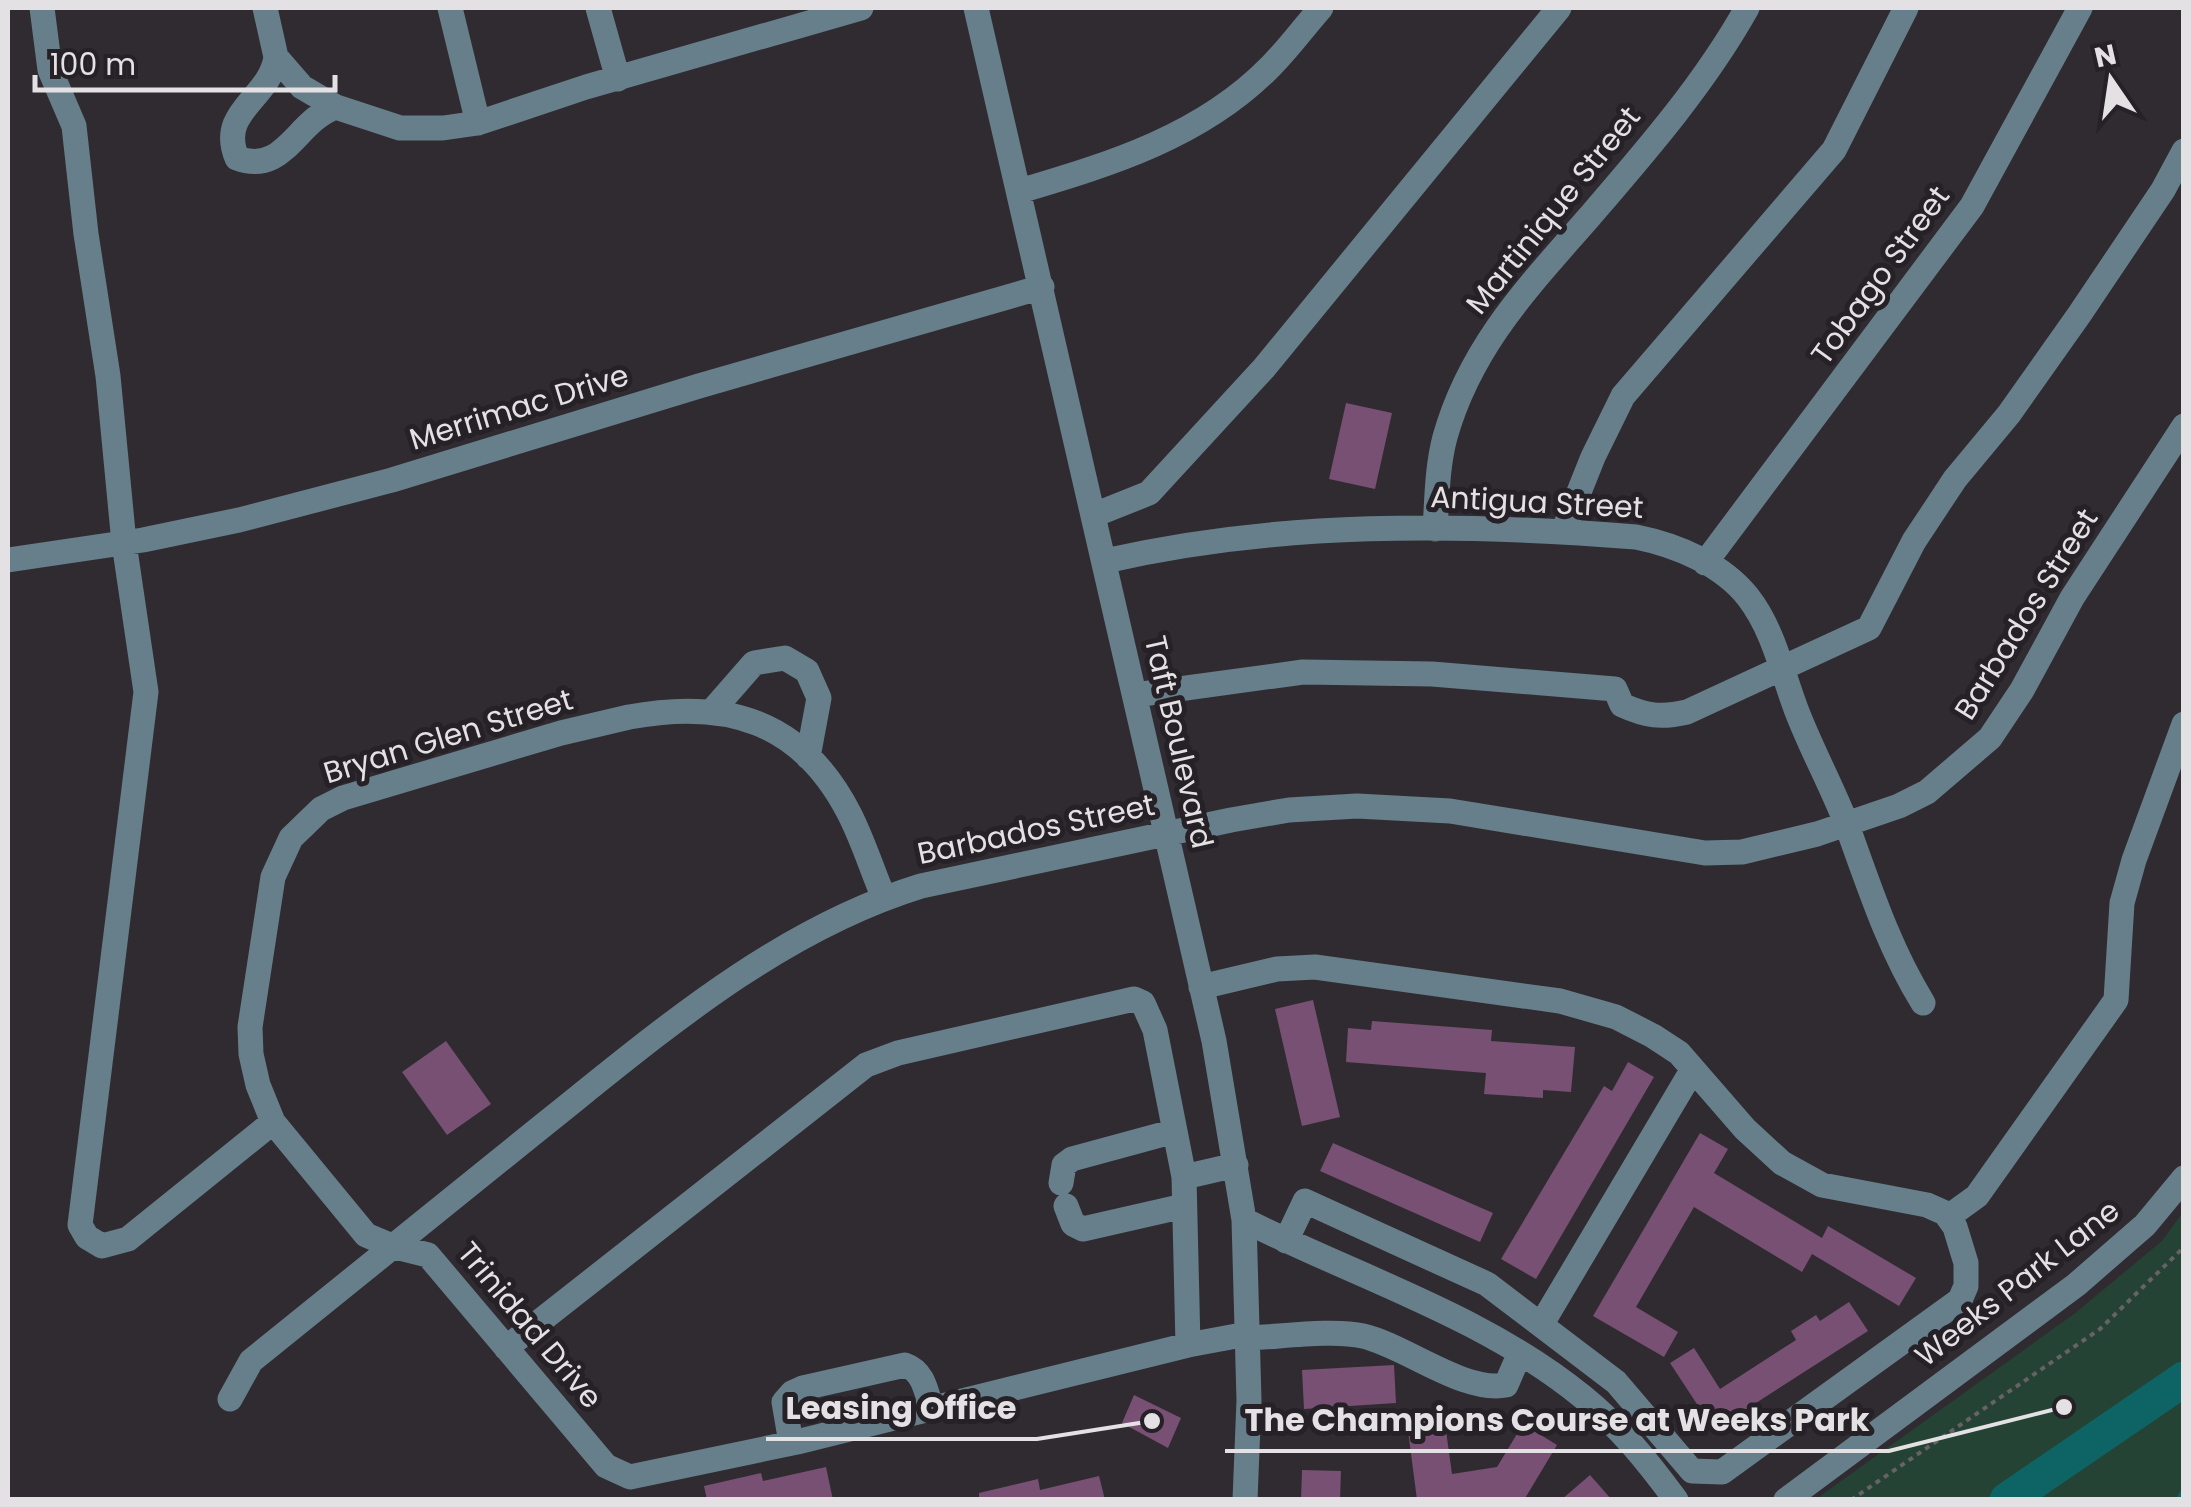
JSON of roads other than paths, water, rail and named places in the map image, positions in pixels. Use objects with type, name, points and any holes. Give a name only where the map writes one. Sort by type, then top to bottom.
[{"type":"street","points":[[42,8],[50,70],[74,126],[146,692],[80,1225],[87,1236],[102,1246],[128,1239],[273,1122]]},
{"type":"street","points":[[265,8],[276,57],[274,73],[236,120],[230,141],[238,158],[252,164],[267,162],[318,113],[336,107]]},
{"type":"street","points":[[450,8],[478,122]]},
{"type":"street","points":[[598,8],[618,78]]},
{"type":"street","points":[[276,57],[302,87],[336,107],[400,128],[443,128],[478,122],[861,8]]},
{"type":"street","name":"Taft Boulevard","points":[[976,8],[1201,986],[1236,1164],[1244,1220],[1245,1500]]},
{"type":"street","points":[[1020,192],[1112,164],[1167,141],[1215,112],[1270,68],[1321,8]]},
{"type":"street","points":[[1094,514],[1149,493],[1251,382],[1558,8]]},
{"type":"street","name":"Martinique Street","points":[[1435,529],[1444,438],[1491,334],[1530,281],[1590,216],[1703,79],[1747,8]]},
{"type":"street","points":[[1563,532],[1623,396],[1834,150],[1906,8]]},
{"type":"street","name":"Tobago Street","points":[[1705,563],[1972,206],[2080,8]]},
{"type":"street","points":[[1135,695],[1303,672],[1432,674],[1616,689],[1622,705],[1662,718],[1687,712],[1869,628],[1914,541],[1955,480],[2080,316],[2163,190],[2184,151]]},
{"type":"street","name":"Merrimac Drive","points":[[8,560],[238,520],[392,480],[1042,287]]},
{"type":"street","name":"Barbados Street","points":[[230,1399],[251,1361],[679,1017],[795,940],[884,898],[922,886],[1290,810],[1395,806],[1450,811],[1705,853],[1742,852],[1847,825],[1927,792],[1990,738],[2022,690],[2072,598],[2184,426]]},
{"type":"street","name":"Antigua Street","points":[[1105,562],[1174,546],[1265,533],[1435,529],[1636,536],[1667,543],[1705,563],[1749,598],[1847,825],[1897,960],[1923,1003]]},
{"type":"street","points":[[712,711],[754,663],[785,658],[808,671],[819,698],[808,757]]},
{"type":"street","name":"Bryan Glen Street","points":[[392,1246],[366,1235],[273,1122],[251,1054],[250,1027],[273,877],[291,838],[321,809],[375,787],[561,733],[666,710],[712,711],[759,722],[786,737],[808,757],[850,814],[884,898]]},
{"type":"street","points":[[1948,1217],[1977,1196],[2116,1000],[2122,903],[2184,724]]},
{"type":"street","points":[[1201,986],[1276,969],[1315,967],[1560,1001],[1616,1017],[1679,1053],[1745,1130],[1782,1164],[1822,1185],[1927,1205],[1948,1217],[1966,1263],[1966,1286],[1960,1300],[1722,1472],[1692,1471],[1616,1382],[1488,1284],[1305,1202],[1286,1241]]},
{"type":"street","points":[[506,1348],[866,1065],[898,1053],[1134,998],[1144,1003],[1155,1030],[1184,1177],[1188,1345]]},
{"type":"street","points":[[1541,1325],[1693,1069]]},
{"type":"street","points":[[1175,1131],[1072,1159],[1064,1165],[1064,1194],[1073,1224],[1083,1229],[1184,1206]]},
{"type":"street","points":[[1184,1177],[1236,1164]]},
{"type":"street","name":"Weeks Park Lane","points":[[1786,1500],[2076,1285],[2145,1225],[2184,1178]]},
{"type":"street","points":[[1244,1220],[1434,1306],[1519,1355],[1582,1396],[1620,1430],[1676,1500]]},
{"type":"street","name":"Trinidad Drive","points":[[392,1246],[428,1255],[606,1466],[630,1477],[790,1443]]},
{"type":"street","points":[[932,1407],[923,1380],[914,1368],[904,1365],[803,1388],[784,1402],[790,1443],[1188,1345],[1247,1336],[1357,1334],[1386,1342],[1491,1388],[1506,1385],[1519,1355]]},
{"type":"waterway","points":[[2007,1500],[2184,1379]]},
{"type":"waterway","points":[[2179,1500],[2184,1491]]},
{"type":"place","name":"The Champions Course at Weeks Park","points":[[2064,1407]]},
{"type":"place","name":"Leasing Office","points":[[1152,1421]]}]
